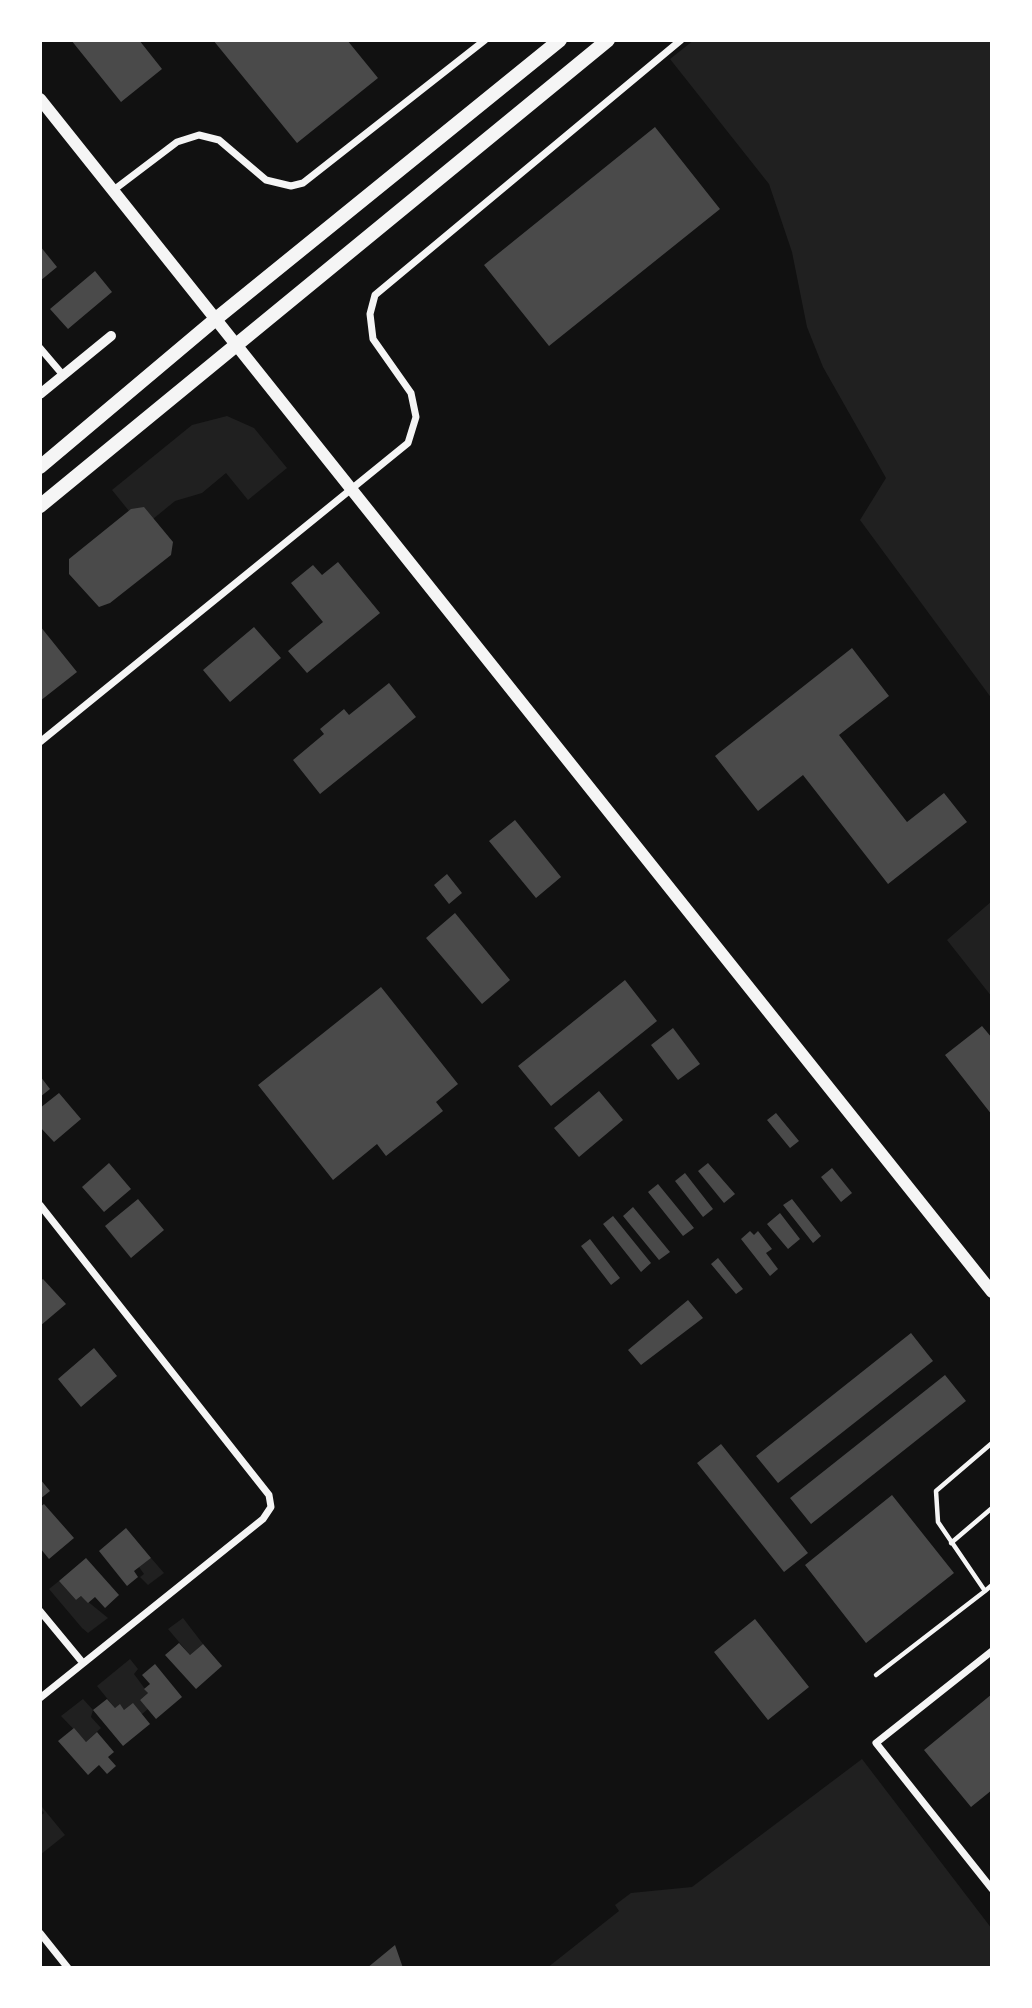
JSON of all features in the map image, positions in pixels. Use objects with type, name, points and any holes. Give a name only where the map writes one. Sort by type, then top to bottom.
[{"type":"highway","points":[[40,467],[218,318],[560,40]]},
{"type":"highway","points":[[40,506],[608,40]]},
{"type":"main road","points":[[40,99],[218,318],[992,1292]]},
{"type":"street","points":[[115,189],[180,139],[199,135],[219,140],[266,180],[291,186],[303,183],[485,40]]},
{"type":"street","points":[[40,743],[408,443],[416,417],[411,393],[373,339],[370,314],[375,295],[681,40]]},
{"type":"street","points":[[40,394],[111,336]]},
{"type":"street","points":[[40,348],[63,375]]},
{"type":"street","points":[[40,1205],[269,1495],[271,1507],[263,1519],[40,1698]]},
{"type":"street","points":[[40,1611],[83,1663]]},
{"type":"street","points":[[992,1651],[876,1743],[992,1889]]},
{"type":"street","points":[[40,1933],[68,1968]]},
{"type":"lane","points":[[985,1591],[938,1522],[936,1491],[992,1443]]},
{"type":"lane","points":[[951,1543],[992,1508]]},
{"type":"lane","points":[[876,1675],[992,1585]]},
{"type":"shaded area","points":[[694,40],[992,40],[992,699],[860,520],[886,478],[823,367],[807,327],[792,252],[769,184],[670,59]]},
{"type":"shaded area","points":[[227,416],[254,428],[287,468],[248,500],[226,473],[202,493],[175,501],[153,519],[129,511],[112,490],[192,425]]},
{"type":"shaded area","points":[[992,901],[992,997],[947,940]]},
{"type":"shaded area","points":[[151,1558],[164,1573],[148,1585],[140,1577],[144,1574],[139,1567]]},
{"type":"shaded area","points":[[59,1581],[76,1600],[81,1596],[108,1618],[88,1633],[49,1589]]},
{"type":"shaded area","points":[[183,1618],[203,1644],[190,1655],[168,1629]]},
{"type":"shaded area","points":[[130,1659],[138,1669],[134,1674],[148,1693],[140,1700],[148,1709],[142,1714],[124,1710],[120,1705],[115,1708],[97,1686]]},
{"type":"shaded area","points":[[83,1699],[93,1710],[91,1717],[101,1728],[86,1742],[61,1716]]},
{"type":"shaded area","points":[[862,1759],[992,1929],[992,1968],[547,1968],[619,1911],[615,1905],[631,1893],[692,1887]]},
{"type":"shaded area","points":[[42,1807],[65,1835],[40,1855],[40,1816],[44,1813],[40,1808]]},
{"type":"building","points":[[71,40],[139,40],[162,69],[121,102]]},
{"type":"building","points":[[213,40],[347,40],[378,78],[297,143]]},
{"type":"building","points":[[655,127],[720,209],[549,346],[484,265]]},
{"type":"building","points":[[40,246],[57,267],[40,281]]},
{"type":"building","points":[[95,271],[112,292],[68,329],[50,309]]},
{"type":"building","points":[[144,507],[173,542],[171,555],[110,603],[99,607],[69,574],[69,559],[131,509]]},
{"type":"building","points":[[338,562],[380,613],[307,673],[288,651],[323,622],[291,583],[313,565],[322,575]]},
{"type":"building","points":[[40,626],[77,672],[40,701]]},
{"type":"building","points":[[254,627],[281,658],[230,702],[203,670]]},
{"type":"building","points":[[852,648],[889,696],[839,735],[907,822],[944,793],[967,822],[888,884],[803,775],[758,811],[715,756]]},
{"type":"building","points":[[389,683],[416,717],[320,794],[293,760],[324,734],[320,729],[344,709],[349,715]]},
{"type":"building","points":[[515,820],[561,877],[536,898],[489,841]]},
{"type":"building","points":[[447,874],[462,893],[449,904],[434,885]]},
{"type":"building","points":[[455,913],[510,980],[482,1004],[426,938]]},
{"type":"building","points":[[625,980],[657,1021],[551,1106],[518,1066]]},
{"type":"building","points":[[381,987],[458,1084],[436,1102],[443,1111],[386,1156],[377,1144],[333,1180],[258,1085]]},
{"type":"building","points":[[982,1026],[992,1038],[992,1115],[945,1055]]},
{"type":"building","points":[[673,1028],[700,1064],[678,1080],[651,1045]]},
{"type":"building","points":[[40,1076],[50,1089],[40,1097]]},
{"type":"building","points":[[599,1091],[623,1120],[579,1157],[554,1128]]},
{"type":"building","points":[[59,1093],[81,1119],[54,1142],[40,1127],[40,1108]]},
{"type":"building","points":[[776,1113],[799,1141],[790,1148],[767,1120]]},
{"type":"building","points":[[109,1163],[131,1189],[104,1212],[82,1187]]},
{"type":"building","points":[[708,1163],[735,1194],[724,1203],[698,1171]]},
{"type":"building","points":[[832,1168],[852,1193],[841,1202],[821,1177]]},
{"type":"building","points":[[685,1173],[713,1209],[703,1217],[675,1181]]},
{"type":"building","points":[[658,1184],[694,1228],[683,1236],[648,1192]]},
{"type":"building","points":[[138,1199],[164,1230],[131,1258],[105,1226]]},
{"type":"building","points":[[792,1199],[821,1236],[813,1243],[783,1205]]},
{"type":"building","points":[[633,1207],[670,1252],[659,1260],[623,1216]]},
{"type":"building","points":[[780,1213],[800,1239],[788,1249],[767,1224]]},
{"type":"building","points":[[613,1216],[651,1263],[641,1272],[603,1224]]},
{"type":"building","points":[[750,1231],[754,1235],[758,1231],[772,1249],[766,1253],[778,1269],[770,1276],[741,1239]]},
{"type":"building","points":[[590,1239],[620,1278],[611,1285],[581,1246]]},
{"type":"building","points":[[718,1258],[743,1289],[736,1294],[711,1264]]},
{"type":"building","points":[[43,1279],[66,1304],[40,1326],[40,1281]]},
{"type":"building","points":[[688,1300],[703,1318],[641,1365],[628,1350]]},
{"type":"building","points":[[911,1333],[933,1361],[778,1483],[756,1456]]},
{"type":"building","points":[[94,1348],[117,1376],[81,1407],[58,1379]]},
{"type":"building","points":[[945,1375],[966,1401],[811,1524],[790,1498]]},
{"type":"building","points":[[721,1444],[808,1553],[784,1572],[697,1463]]},
{"type":"building","points":[[40,1479],[50,1491],[40,1499]]},
{"type":"building","points":[[892,1495],[954,1573],[866,1643],[805,1565]]},
{"type":"building","points":[[44,1504],[74,1538],[49,1559],[40,1548],[40,1507]]},
{"type":"building","points":[[126,1528],[151,1558],[134,1571],[138,1577],[127,1586],[99,1551]]},
{"type":"building","points":[[86,1558],[119,1595],[105,1608],[95,1597],[88,1603],[81,1596],[76,1600],[59,1581]]},
{"type":"building","points":[[755,1619],[809,1687],[768,1720],[714,1652]]},
{"type":"building","points":[[179,1643],[190,1655],[203,1644],[222,1666],[196,1689],[165,1655]]},
{"type":"building","points":[[155,1664],[182,1697],[156,1719],[140,1700],[148,1693],[144,1689],[150,1684],[142,1675]]},
{"type":"building","points":[[992,1694],[992,1790],[971,1807],[924,1750]]},
{"type":"building","points":[[107,1699],[115,1708],[120,1704],[124,1710],[133,1703],[150,1724],[123,1746],[93,1710]]},
{"type":"building","points":[[74,1728],[86,1742],[97,1732],[114,1752],[108,1757],[116,1766],[107,1774],[99,1765],[88,1775],[58,1741]]},
{"type":"building","points":[[395,1945],[403,1968],[367,1968]]}]
